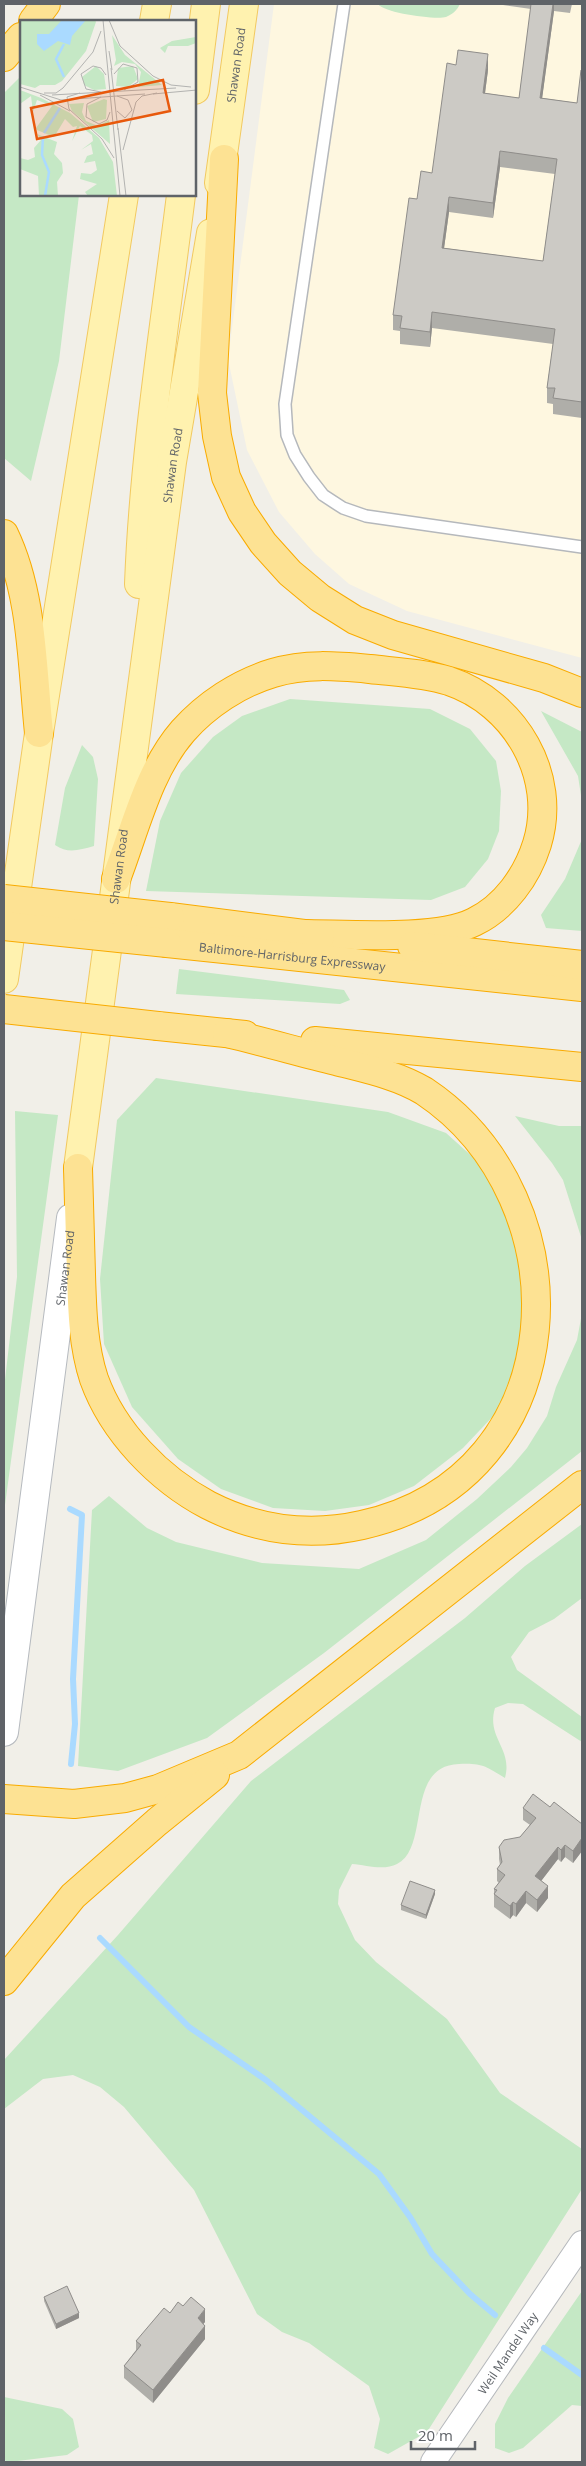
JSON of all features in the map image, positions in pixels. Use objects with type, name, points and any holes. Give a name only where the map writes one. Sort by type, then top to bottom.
[{"type":"highway","points":[[34,20],[46,4]]},
{"type":"highway","points":[[4,57],[20,38]]},
{"type":"highway","points":[[224,159],[212,393],[217,436],[226,477],[242,512],[263,543],[290,573],[320,598],[355,620],[393,635],[544,678],[582,693]]},
{"type":"highway","points":[[4,534],[16,565],[26,610],[39,733]]},
{"type":"highway","points":[[4,899],[168,930],[302,934],[413,934],[448,931],[475,922],[498,905],[518,885],[533,859],[542,830],[543,806],[538,774],[527,746],[513,723],[493,704],[450,681],[428,675],[324,665],[273,672],[246,683],[203,712],[183,731],[166,756],[154,779],[116,879]]},
{"type":"highway","name":"Baltimore-Harrisburg Expressway","points":[[4,926],[168,930],[582,987]]},
{"type":"highway","points":[[302,934],[582,965]]},
{"type":"highway","points":[[4,1009],[582,1068]]},
{"type":"highway","points":[[78,1168],[82,1304],[86,1344],[94,1379],[106,1404],[124,1433],[168,1479],[193,1497],[251,1523],[285,1530],[314,1532],[346,1529],[382,1521],[416,1508],[467,1474],[491,1451],[511,1425],[536,1374],[544,1345],[548,1313],[544,1254],[524,1192],[502,1159],[477,1129],[449,1106],[422,1090],[396,1077],[227,1033]]},
{"type":"highway","points":[[4,1981],[73,1896],[157,1822],[239,1755],[582,1485]]},
{"type":"highway","points":[[4,1799],[74,1804],[125,1798],[158,1789],[239,1755]]},
{"type":"main road","points":[[154,20],[157,4]]},
{"type":"main road","points":[[196,82],[206,4]]},
{"type":"main road","name":"Shawan Road","points":[[4,1732],[172,462],[224,159],[244,4]]},
{"type":"main road","points":[[4,979],[39,733],[124,196]]},
{"type":"main road","points":[[134,745],[141,533],[150,433],[181,196]]},
{"type":"street","name":"Weil Mandel Way","points":[[442,2459],[582,2243]]},
{"type":"lane","points":[[344,4],[285,404],[288,435],[295,455],[322,495],[343,508],[366,516],[582,547]]},
{"type":"shaded area","points":[[274,4],[582,4],[582,658],[407,611],[349,584],[315,554],[279,512],[247,450],[228,359]]},
{"type":"green space","points":[[378,4],[460,4],[451,15],[440,18],[399,13]]},
{"type":"green space","points":[[20,77],[20,196],[79,196],[59,361],[31,481],[4,458],[4,93]]},
{"type":"green space","points":[[290,699],[430,709],[470,729],[496,761],[501,791],[499,831],[488,859],[465,887],[431,900],[146,891],[160,821],[181,773],[213,737],[242,716]]},
{"type":"green space","points":[[541,711],[582,732],[582,802],[578,776]]},
{"type":"green space","points":[[82,745],[93,757],[98,779],[94,846],[78,850],[64,850],[55,845],[65,788]]},
{"type":"green space","points":[[582,839],[582,931],[546,928],[541,915],[565,879]]},
{"type":"green space","points":[[179,969],[344,990],[350,1000],[340,1004],[176,994]]},
{"type":"green space","points":[[156,1078],[388,1112],[446,1133],[484,1167],[526,1260],[526,1311],[519,1353],[498,1411],[463,1448],[414,1486],[369,1505],[325,1511],[273,1508],[221,1489],[178,1459],[132,1407],[104,1344],[100,1279],[117,1120]]},
{"type":"green space","points":[[15,1111],[58,1115],[5,1505],[4,1388],[17,1277]]},
{"type":"green space","points":[[515,1116],[559,1126],[582,1126],[582,1240],[563,1180]]},
{"type":"green space","points":[[582,1313],[582,1451],[324,1653],[207,1738],[118,1771],[78,1766],[92,1510],[109,1496],[147,1528],[176,1542],[262,1563],[359,1569],[426,1540],[477,1499],[511,1467],[527,1448],[547,1416],[556,1387],[577,1340]]},
{"type":"green space","points":[[582,1524],[582,1598],[554,1619],[529,1632],[511,1657],[517,1670],[582,1717],[582,1742],[523,1704],[508,1703],[495,1708],[494,1727],[506,1759],[505,1778],[488,1768],[473,1764],[459,1764],[442,1768],[431,1778],[424,1792],[413,1841],[407,1855],[397,1864],[386,1867],[352,1864],[339,1890],[338,1904],[355,1940],[376,1962],[447,2019],[500,2093],[582,2149],[582,2189],[427,2432],[388,2454],[374,2448],[380,2419],[369,2386],[309,2343],[282,2332],[257,2314],[194,2190],[124,2107],[100,2087],[73,2075],[43,2079],[4,2109],[4,2060],[118,1935],[251,1781],[465,1618],[525,1566]]},
{"type":"green space","points":[[582,2291],[582,2406],[572,2405],[523,2448],[509,2453],[495,2448],[495,2424],[508,2398]]},
{"type":"green space","points":[[4,2397],[62,2409],[73,2419],[79,2447],[67,2455],[9,2462],[4,2460]]},
{"type":"building","points":[[531,4],[553,4],[540,98],[577,103],[582,70],[582,402],[553,398],[555,388],[547,388],[555,329],[432,312],[430,332],[400,328],[402,316],[393,315],[409,198],[417,199],[421,171],[432,173],[447,63],[456,65],[458,50],[488,54],[483,93],[519,98]],"holes":[[[500,151],[557,159],[543,261],[442,248],[449,197],[493,203]]]},
{"type":"building","points":[[533,1794],[550,1807],[554,1802],[582,1824],[582,1838],[573,1851],[565,1845],[561,1850],[558,1847],[535,1876],[548,1886],[537,1900],[526,1891],[516,1904],[513,1902],[510,1906],[494,1894],[497,1890],[494,1889],[505,1875],[497,1869],[502,1862],[499,1847],[504,1840],[520,1837],[536,1818],[523,1808]]},
{"type":"building","points":[[410,1881],[435,1890],[426,1915],[401,1905]]},
{"type":"building","points":[[67,2286],[79,2313],[56,2324],[44,2297]]},
{"type":"building","points":[[191,2297],[205,2309],[198,2318],[205,2326],[153,2390],[124,2366],[141,2345],[136,2341],[164,2308],[170,2313],[178,2302],[183,2306]]},
{"type":"waterway","points":[[70,1509],[82,1515],[73,1679],[75,1724],[71,1764]]},
{"type":"waterway","points":[[100,1938],[189,2027],[266,2080],[379,2174],[410,2217],[432,2254],[470,2294],[495,2315]]},
{"type":"waterway","points":[[544,2348],[582,2375]]}]
